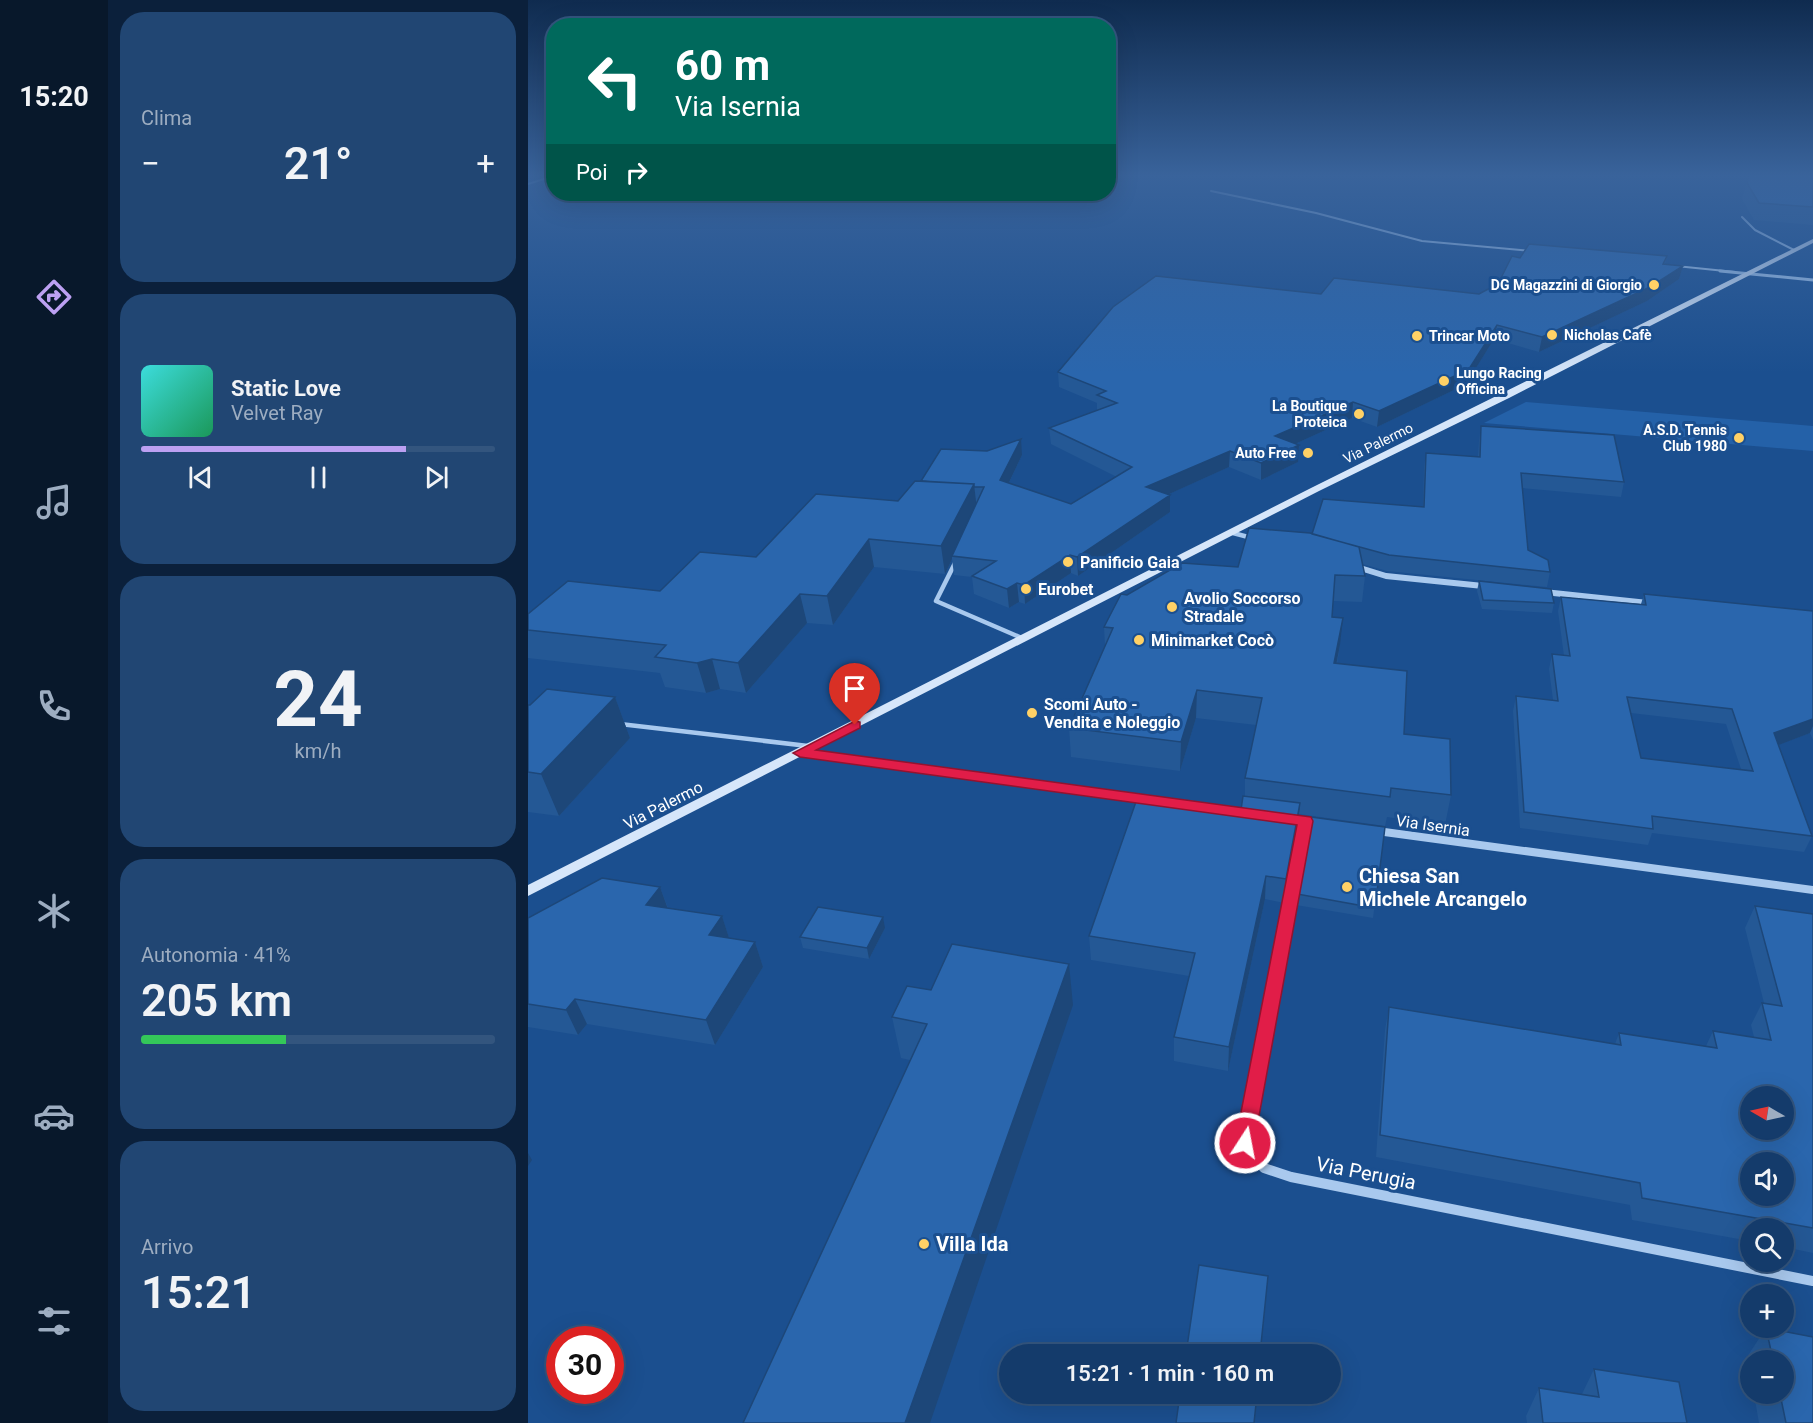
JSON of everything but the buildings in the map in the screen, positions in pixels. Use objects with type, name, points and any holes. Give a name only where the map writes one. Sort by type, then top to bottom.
[{"type":"main road","name":"Via Palermo","points":[[528,891],[1233,532],[1813,241]]},
{"type":"street","points":[[1420,240],[1542,252]]},
{"type":"street","points":[[1775,240],[1794,250]]},
{"type":"street","points":[[1672,266],[1813,280]]},
{"type":"street","points":[[1233,532],[1255,539]]},
{"type":"street","points":[[1353,566],[1386,576],[1493,587]]},
{"type":"street","points":[[1540,592],[1659,604]]},
{"type":"street","points":[[800,753],[1152,800]]},
{"type":"street","points":[[1282,818],[1329,824]]},
{"type":"street","name":"Via Perugia","points":[[1305,821],[1245,1143],[1264,1167],[1291,1177],[1813,1281]]},
{"type":"street","name":"Via Isernia","points":[[1364,829],[1813,890]]},
{"type":"lane","points":[[957,559],[936,601],[1024,639]]},
{"type":"lane","points":[[611,723],[812,746]]},
{"type":"shaded area","name":"A.S.D. Tennis Club 1980","points":[[1526,402],[1813,426],[1813,451],[1484,423]]},
{"type":"place","name":"DG Magazzini di Giorgio","points":[[1654,285]]},
{"type":"place","name":"Nicholas Cafè","points":[[1552,335]]},
{"type":"place","name":"Trincar Moto","points":[[1417,336]]},
{"type":"place","name":"Lungo Racing Officina","points":[[1444,381]]},
{"type":"place","name":"La Boutique Proteica","points":[[1359,414]]},
{"type":"place","name":"A.S.D. Tennis Club 1980","points":[[1739,438]]},
{"type":"place","name":"Auto Free","points":[[1308,453]]},
{"type":"place","name":"Panificio Gaia","points":[[1068,562]]},
{"type":"place","name":"Eurobet","points":[[1026,589]]},
{"type":"place","name":"Avolio Soccorso Stradale","points":[[1172,607]]},
{"type":"place","name":"Minimarket Cocò","points":[[1139,640]]},
{"type":"place","name":"Scomi Auto - Vendita e Noleggio","points":[[1032,713]]},
{"type":"place","name":"Chiesa San Michele Arcangelo","points":[[1347,887]]},
{"type":"place","name":"Villa Ida","points":[[924,1244]]},
{"type":"route","points":[[855,725],[800,753],[1305,821],[1245,1143]]}]
